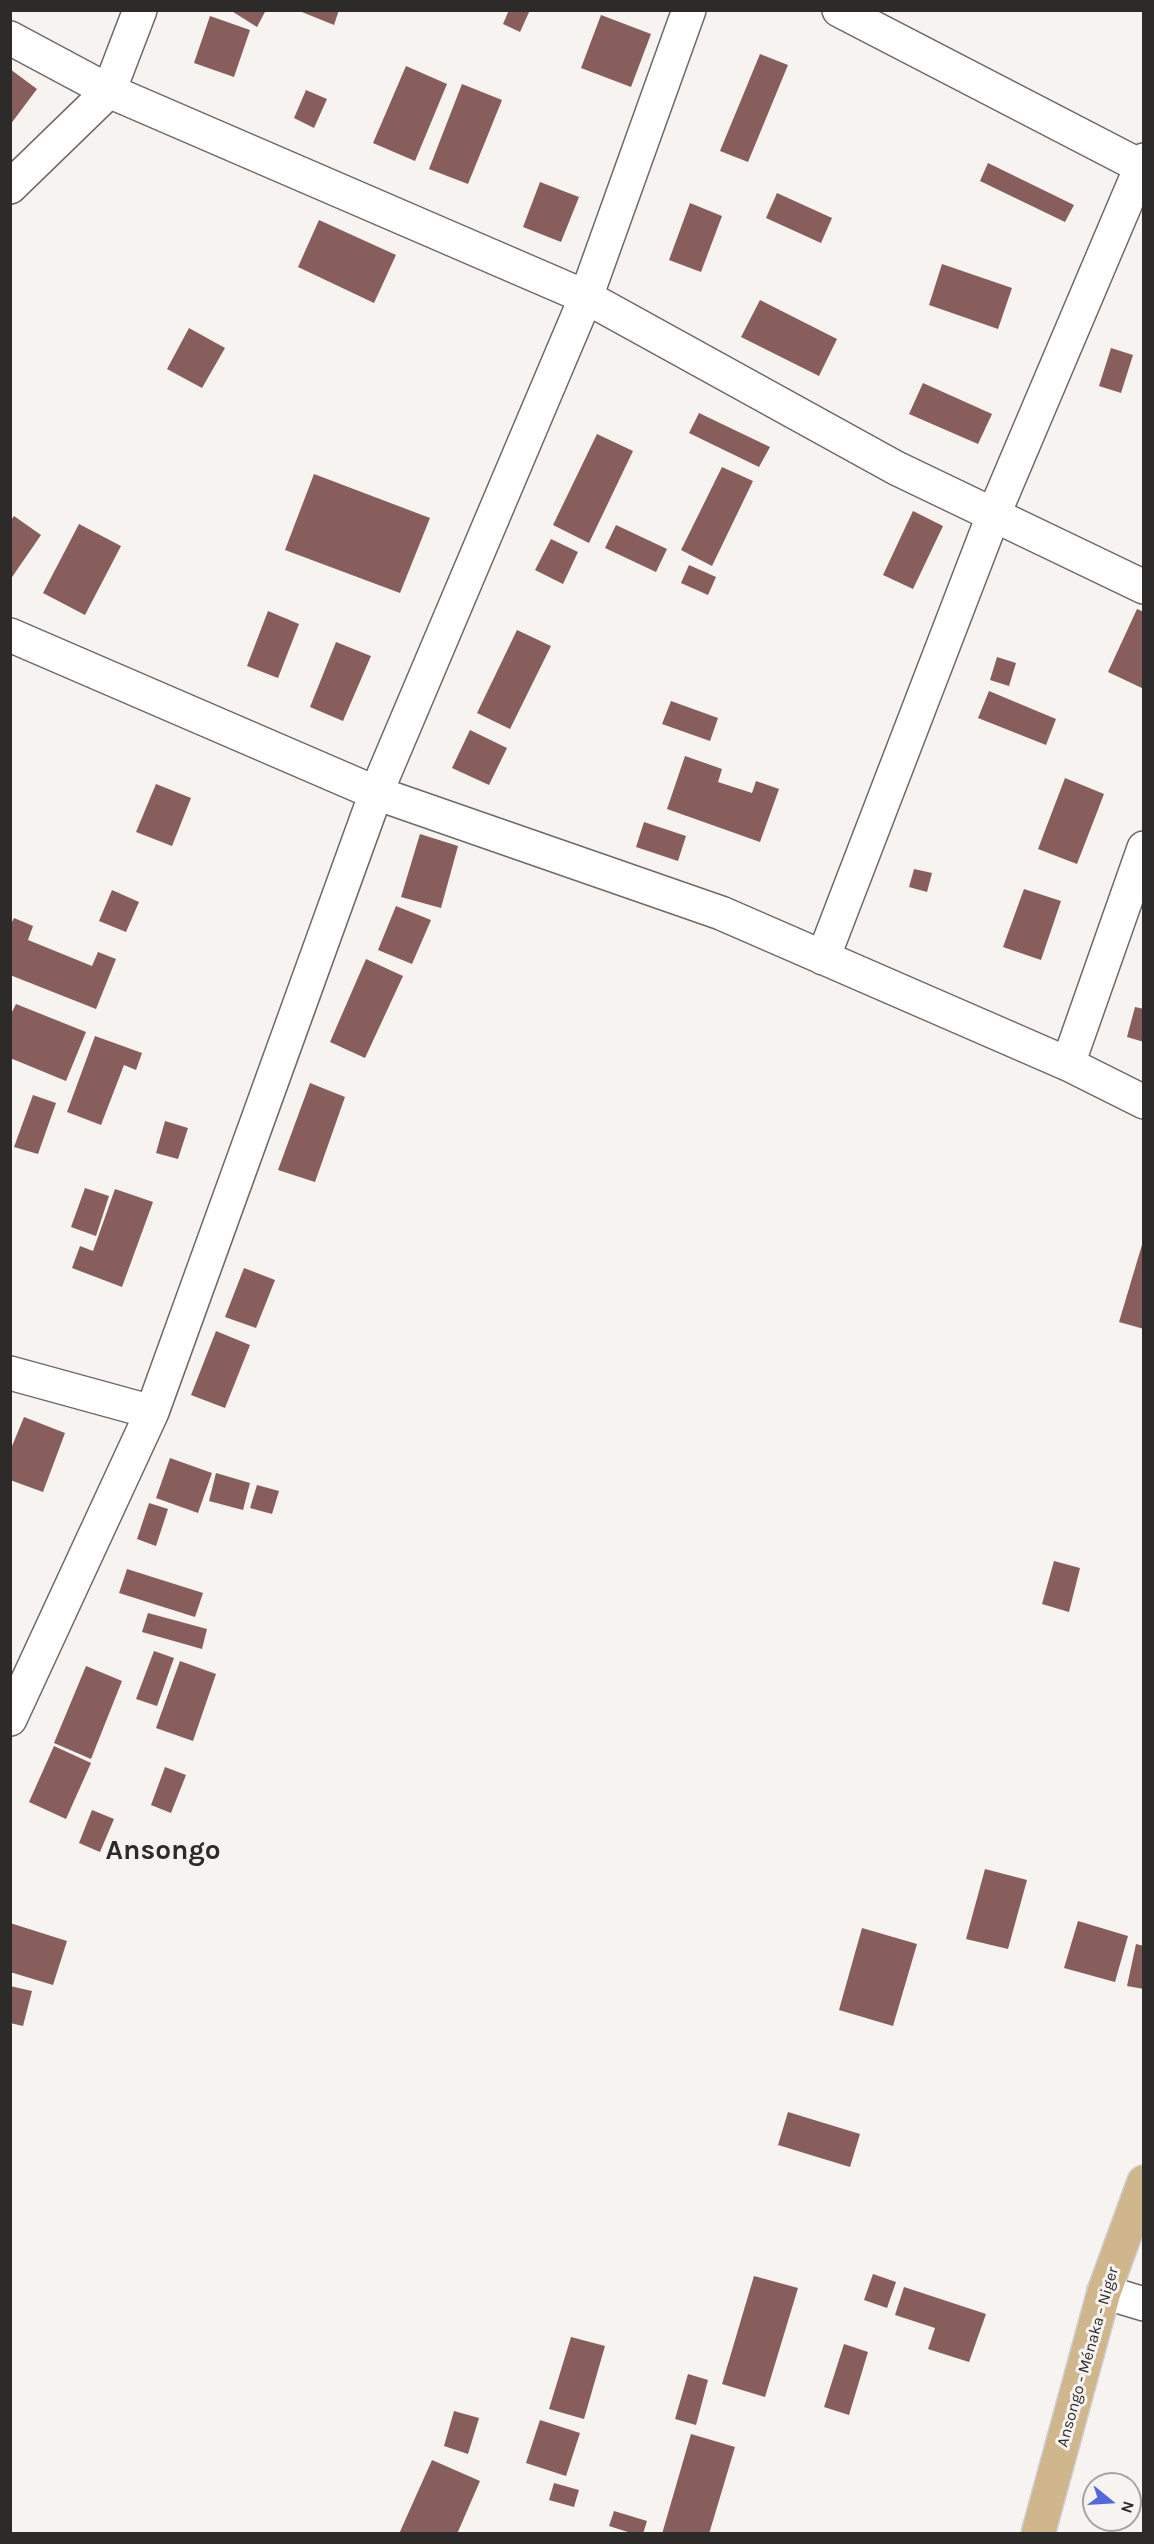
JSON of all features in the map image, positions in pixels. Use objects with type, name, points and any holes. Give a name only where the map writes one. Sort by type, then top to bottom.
[{"type":"main road","name":"Ansongo - Ménaka - Niger","points":[[1038,2534],[1104,2292],[1143,2182]]},
{"type":"street","points":[[10,187],[109,91],[140,10]]},
{"type":"street","points":[[10,1719],[152,1412],[376,793],[586,297],[689,10]]},
{"type":"street","points":[[823,958],[993,516],[1143,165],[839,10]]},
{"type":"street","points":[[10,38],[109,91],[586,297],[896,468],[1143,587]]},
{"type":"street","points":[[10,635],[376,793],[721,913],[1068,1064],[1143,1102]]},
{"type":"street","points":[[1068,1064],[1143,848]]},
{"type":"street","points":[[10,1373],[152,1412]]},
{"type":"street","points":[[1104,2292],[1143,2304]]},
{"type":"building","points":[[230,10],[266,10],[257,27]]},
{"type":"building","points":[[297,10],[339,10],[334,25]]},
{"type":"building","points":[[509,10],[530,10],[520,32],[503,24]]},
{"type":"building","points":[[601,15],[651,34],[631,87],[581,68]]},
{"type":"building","points":[[210,16],[250,30],[234,77],[194,63]]},
{"type":"building","points":[[760,54],[788,65],[748,162],[720,151]]},
{"type":"building","points":[[406,66],[447,84],[415,161],[373,143]]},
{"type":"building","points":[[10,69],[37,89],[10,125]]},
{"type":"building","points":[[462,84],[502,100],[468,184],[429,169]]},
{"type":"building","points":[[306,90],[327,99],[314,128],[294,118]]},
{"type":"building","points":[[988,163],[1074,205],[1065,222],[980,181]]},
{"type":"building","points":[[540,182],[579,197],[561,242],[523,227]]},
{"type":"building","points":[[777,193],[832,218],[821,243],[766,218]]},
{"type":"building","points":[[690,203],[722,216],[701,272],[669,260]]},
{"type":"building","points":[[319,220],[396,255],[374,303],[298,267]]},
{"type":"building","points":[[942,264],[1012,288],[998,329],[929,305]]},
{"type":"building","points":[[760,300],[837,339],[819,376],[741,337]]},
{"type":"building","points":[[189,328],[225,348],[202,388],[167,369]]},
{"type":"building","points":[[1111,348],[1133,355],[1121,393],[1099,386]]},
{"type":"building","points":[[923,383],[992,414],[978,444],[909,414]]},
{"type":"building","points":[[699,413],[770,447],[759,467],[689,433]]},
{"type":"building","points":[[597,434],[633,451],[589,543],[553,525]]},
{"type":"building","points":[[722,467],[753,481],[712,566],[681,550]]},
{"type":"building","points":[[314,474],[430,518],[400,593],[285,550]]},
{"type":"building","points":[[913,511],[943,526],[913,589],[883,575]]},
{"type":"building","points":[[14,516],[41,535],[10,580],[10,522]]},
{"type":"building","points":[[79,524],[121,546],[85,615],[43,593]]},
{"type":"building","points":[[616,525],[667,549],[656,572],[605,548]]},
{"type":"building","points":[[551,539],[578,552],[563,584],[535,570]]},
{"type":"building","points":[[689,565],[716,577],[708,595],[681,583]]},
{"type":"building","points":[[1137,609],[1144,612],[1144,689],[1108,672]]},
{"type":"building","points":[[268,611],[299,624],[278,678],[247,666]]},
{"type":"building","points":[[517,630],[551,646],[510,729],[477,713]]},
{"type":"building","points":[[336,642],[371,656],[343,721],[310,707]]},
{"type":"building","points":[[997,657],[1016,663],[1009,686],[990,680]]},
{"type":"building","points":[[989,691],[1056,719],[1046,745],[978,718]]},
{"type":"building","points":[[671,701],[718,718],[710,741],[662,724]]},
{"type":"building","points":[[470,730],[507,748],[489,785],[452,768]]},
{"type":"building","points":[[685,756],[722,769],[718,782],[752,793],[756,781],[779,789],[760,842],[667,809]]},
{"type":"building","points":[[1065,778],[1104,794],[1077,864],[1038,849]]},
{"type":"building","points":[[156,784],[191,798],[172,846],[136,832]]},
{"type":"building","points":[[644,822],[686,836],[678,861],[636,847]]},
{"type":"building","points":[[420,834],[458,846],[441,908],[401,897]]},
{"type":"building","points":[[914,869],[932,873],[927,892],[909,887]]},
{"type":"building","points":[[1024,889],[1061,901],[1041,960],[1003,947]]},
{"type":"building","points":[[112,890],[139,902],[126,932],[99,921]]},
{"type":"building","points":[[396,906],[431,920],[412,964],[378,950]]},
{"type":"building","points":[[14,918],[33,926],[28,940],[92,966],[98,952],[116,959],[96,1009],[10,975],[10,926]]},
{"type":"building","points":[[366,959],[403,976],[365,1058],[330,1042]]},
{"type":"building","points":[[16,1004],[86,1032],[66,1081],[10,1058],[10,1016]]},
{"type":"building","points":[[1135,1007],[1144,1009],[1144,1042],[1127,1037]]},
{"type":"building","points":[[95,1036],[142,1053],[136,1070],[124,1065],[101,1125],[67,1112]]},
{"type":"building","points":[[310,1083],[345,1097],[315,1182],[278,1170]]},
{"type":"building","points":[[33,1095],[56,1103],[38,1154],[14,1147]]},
{"type":"building","points":[[165,1121],[188,1128],[178,1159],[156,1153]]},
{"type":"building","points":[[85,1188],[109,1196],[96,1236],[71,1227]]},
{"type":"building","points":[[115,1189],[153,1202],[122,1287],[72,1268],[80,1246],[93,1251]]},
{"type":"building","points":[[1144,1238],[1144,1329],[1119,1322]]},
{"type":"building","points":[[244,1268],[275,1280],[256,1328],[225,1317]]},
{"type":"building","points":[[216,1331],[250,1345],[225,1408],[191,1395]]},
{"type":"building","points":[[24,1417],[65,1433],[43,1492],[10,1480],[10,1451]]},
{"type":"building","points":[[170,1458],[212,1473],[198,1513],[156,1498]]},
{"type":"building","points":[[216,1473],[250,1483],[243,1510],[209,1501]]},
{"type":"building","points":[[257,1485],[279,1491],[272,1514],[250,1508]]},
{"type":"building","points":[[149,1503],[168,1509],[156,1546],[137,1539]]},
{"type":"building","points":[[1054,1561],[1080,1568],[1069,1612],[1042,1604]]},
{"type":"building","points":[[127,1569],[203,1593],[195,1617],[119,1593]]},
{"type":"building","points":[[148,1613],[207,1629],[202,1649],[142,1632]]},
{"type":"building","points":[[154,1651],[174,1658],[157,1706],[136,1699]]},
{"type":"building","points":[[180,1661],[216,1674],[193,1741],[156,1728]]},
{"type":"building","points":[[86,1666],[122,1681],[91,1759],[54,1743]]},
{"type":"building","points":[[54,1746],[91,1763],[66,1819],[29,1802]]},
{"type":"building","points":[[165,1767],[186,1775],[171,1813],[151,1805]]},
{"type":"building","points":[[92,1810],[114,1819],[100,1852],[79,1843]]},
{"type":"building","points":[[985,1869],[1027,1880],[1008,1949],[966,1939]]},
{"type":"building","points":[[1078,1921],[1128,1936],[1115,1982],[1064,1968]]},
{"type":"building","points":[[10,1923],[67,1941],[53,1985],[10,1972]]},
{"type":"building","points":[[862,1928],[917,1944],[893,2026],[839,2010]]},
{"type":"building","points":[[1136,1944],[1144,1946],[1144,1989],[1127,1986]]},
{"type":"building","points":[[10,1986],[32,1991],[23,2026],[10,2023]]},
{"type":"building","points":[[788,2112],[860,2134],[850,2167],[778,2145]]},
{"type":"building","points":[[873,2274],[896,2282],[887,2308],[864,2300]]},
{"type":"building","points":[[754,2276],[798,2288],[765,2397],[722,2384]]},
{"type":"building","points":[[904,2287],[986,2314],[969,2362],[928,2349],[935,2328],[895,2315]]},
{"type":"building","points":[[571,2337],[605,2346],[584,2419],[549,2409]]},
{"type":"building","points":[[844,2344],[868,2352],[849,2415],[824,2407]]},
{"type":"building","points":[[688,2374],[708,2380],[696,2425],[675,2419]]},
{"type":"building","points":[[454,2411],[479,2418],[468,2454],[444,2446]]},
{"type":"building","points":[[540,2420],[580,2433],[566,2476],[526,2463]]},
{"type":"building","points":[[691,2434],[735,2447],[709,2534],[662,2534]]},
{"type":"building","points":[[432,2460],[480,2481],[457,2534],[399,2534]]},
{"type":"building","points":[[554,2483],[579,2490],[574,2507],[549,2500]]},
{"type":"building","points":[[614,2511],[647,2521],[643,2534],[634,2534],[609,2526]]},
{"type":"district","name":"Ansongo","points":[[163,1851]]}]
